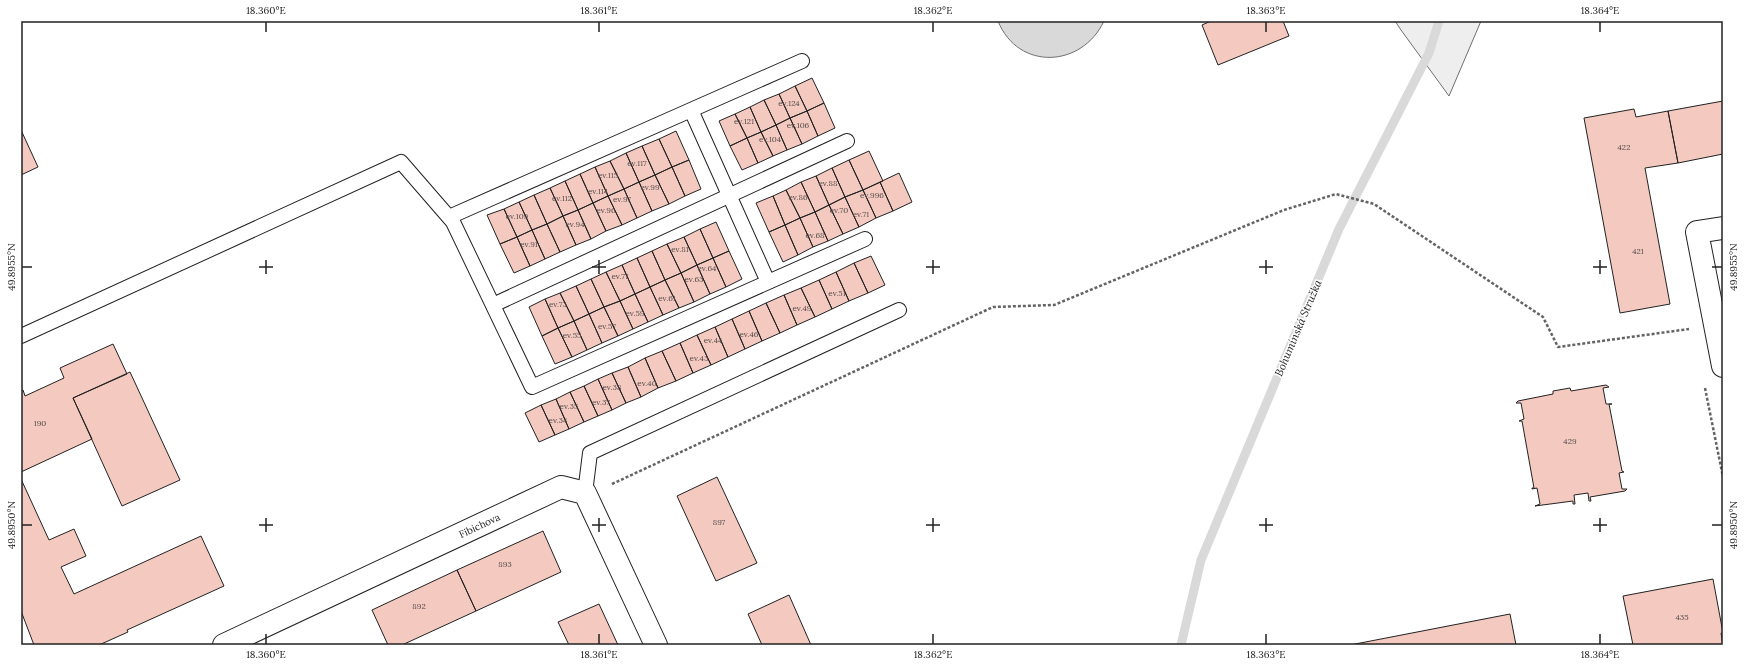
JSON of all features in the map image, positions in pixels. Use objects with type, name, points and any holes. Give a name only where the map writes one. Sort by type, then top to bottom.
[{"type":"street","points":[[1723,228],[1697,232],[1723,366]]},
{"type":"street","name":"Fibichova","points":[[224,645],[561,487],[586,492]]},
{"type":"street","points":[[586,492],[656,645]]},
{"type":"lane","points":[[449,217],[802,61]]},
{"type":"lane","points":[[691,110],[768,282]]},
{"type":"lane","points":[[493,305],[847,141]]},
{"type":"lane","points":[[21,336],[401,162],[449,217],[532,387],[865,239]]},
{"type":"lane","points":[[586,492],[590,453],[899,310]]},
{"type":"path","points":[[586,492],[608,486],[993,307],[1054,305],[1284,210],[1336,194],[1374,204],[1543,317],[1558,347],[1715,325]]},
{"type":"shaded area","points":[[998,21],[1104,21],[1094,37],[1081,48],[1066,55],[1050,57],[1035,55],[1020,49],[1007,37]]},
{"type":"shaded area","points":[[1395,21],[1481,21],[1449,96],[1401,30]]},
{"type":"building","points":[[1211,21],[1283,21],[1289,36],[1218,65],[1202,25]]},
{"type":"building","points":[[812,78],[824,103],[807,111],[795,86]]},
{"type":"building","points":[[795,86],[807,111],[790,118],[779,94]]},
{"type":"building","points":[[779,94],[790,118],[776,125],[764,100]]},
{"type":"building","points":[[764,100],[776,125],[761,132],[750,107]]},
{"type":"building","points":[[1723,101],[1723,154],[1678,163],[1668,111]]},
{"type":"building","points":[[824,103],[835,128],[818,136],[807,111]]},
{"type":"building","points":[[750,107],[761,132],[747,138],[735,114]]},
{"type":"building","points":[[1634,109],[1636,117],[1668,111],[1678,163],[1645,168],[1670,304],[1620,313],[1584,118]]},
{"type":"building","points":[[807,111],[818,136],[802,144],[790,118]]},
{"type":"building","points":[[735,114],[747,138],[730,146],[719,121]]},
{"type":"building","points":[[790,118],[802,144],[787,150],[776,125]]},
{"type":"building","points":[[776,125],[787,150],[773,156],[761,132]]},
{"type":"building","points":[[21,130],[38,167],[21,175]]},
{"type":"building","points":[[676,131],[689,160],[672,167],[659,139]]},
{"type":"building","points":[[761,132],[773,156],[758,163],[747,138]]},
{"type":"building","points":[[747,138],[758,163],[742,170],[730,146]]},
{"type":"building","points":[[659,139],[672,167],[655,175],[642,146]]},
{"type":"building","points":[[642,146],[655,175],[639,182],[626,153]]},
{"type":"building","points":[[869,151],[883,181],[863,190],[849,160]]},
{"type":"building","points":[[626,153],[639,182],[624,189],[610,161]]},
{"type":"building","points":[[689,160],[701,189],[685,196],[672,167]]},
{"type":"building","points":[[849,160],[863,190],[845,197],[832,168]]},
{"type":"building","points":[[610,161],[624,189],[608,196],[595,167]]},
{"type":"building","points":[[595,167],[608,196],[593,203],[580,174]]},
{"type":"building","points":[[672,167],[685,196],[669,204],[655,175]]},
{"type":"building","points":[[832,168],[845,197],[829,205],[816,176]]},
{"type":"building","points":[[899,173],[912,202],[893,211],[880,182]]},
{"type":"building","points":[[580,174],[593,203],[578,210],[565,181]]},
{"type":"building","points":[[655,175],[669,204],[652,211],[639,182]]},
{"type":"building","points":[[816,176],[829,205],[815,212],[801,182]]},
{"type":"building","points":[[565,181],[578,210],[563,216],[550,188]]},
{"type":"building","points":[[639,182],[652,211],[637,218],[624,189]]},
{"type":"building","points":[[801,182],[815,212],[800,218],[786,190]]},
{"type":"building","points":[[880,182],[893,211],[876,218],[863,190]]},
{"type":"building","points":[[550,188],[563,216],[547,224],[534,195]]},
{"type":"building","points":[[624,189],[637,218],[622,225],[608,196]]},
{"type":"building","points":[[786,190],[800,218],[785,225],[773,196]]},
{"type":"building","points":[[863,190],[876,218],[859,227],[845,197]]},
{"type":"building","points":[[534,195],[547,224],[532,230],[519,202]]},
{"type":"building","points":[[608,196],[622,225],[606,231],[593,203]]},
{"type":"building","points":[[773,196],[785,225],[769,232],[756,203]]},
{"type":"building","points":[[845,197],[859,227],[843,234],[829,205]]},
{"type":"building","points":[[519,202],[532,230],[517,237],[504,209]]},
{"type":"building","points":[[593,203],[606,231],[591,239],[578,210]]},
{"type":"building","points":[[829,205],[843,234],[828,241],[815,212]]},
{"type":"building","points":[[504,209],[517,237],[500,244],[487,215]]},
{"type":"building","points":[[578,210],[591,239],[576,245],[563,216]]},
{"type":"building","points":[[815,212],[828,241],[813,247],[800,218]]},
{"type":"building","points":[[563,216],[576,245],[560,252],[547,224]]},
{"type":"building","points":[[800,218],[813,247],[798,255],[785,225]]},
{"type":"building","points":[[716,222],[729,251],[713,258],[700,229]]},
{"type":"building","points":[[547,224],[560,252],[545,259],[532,230]]},
{"type":"building","points":[[785,225],[798,255],[783,262],[769,232]]},
{"type":"building","points":[[700,229],[713,258],[697,265],[684,237]]},
{"type":"building","points":[[532,230],[545,259],[530,266],[517,237]]},
{"type":"building","points":[[517,237],[530,266],[514,273],[500,244]]},
{"type":"building","points":[[684,237],[697,265],[681,273],[667,244]]},
{"type":"building","points":[[667,244],[681,273],[665,280],[652,251]]},
{"type":"building","points":[[652,251],[665,280],[650,287],[637,258]]},
{"type":"building","points":[[729,251],[742,279],[726,287],[713,258]]},
{"type":"building","points":[[871,256],[885,285],[868,293],[854,263]]},
{"type":"building","points":[[637,258],[650,287],[635,294],[622,265]]},
{"type":"building","points":[[713,258],[726,287],[710,294],[697,265]]},
{"type":"building","points":[[854,263],[868,293],[849,301],[836,272]]},
{"type":"building","points":[[622,265],[635,294],[620,301],[606,272]]},
{"type":"building","points":[[697,265],[710,294],[694,302],[681,273]]},
{"type":"building","points":[[606,272],[620,301],[604,307],[591,279]]},
{"type":"building","points":[[836,272],[849,301],[832,309],[819,280]]},
{"type":"building","points":[[681,273],[694,302],[679,308],[665,280]]},
{"type":"building","points":[[591,279],[604,307],[589,314],[576,286]]},
{"type":"building","points":[[665,280],[679,308],[663,315],[650,287]]},
{"type":"building","points":[[819,280],[832,309],[815,317],[801,288]]},
{"type":"building","points":[[576,286],[589,314],[574,321],[560,293]]},
{"type":"building","points":[[650,287],[663,315],[648,322],[635,294]]},
{"type":"building","points":[[801,288],[815,317],[797,325],[784,295]]},
{"type":"building","points":[[560,293],[574,321],[558,328],[545,299]]},
{"type":"building","points":[[635,294],[648,322],[633,329],[620,301]]},
{"type":"building","points":[[784,295],[797,325],[780,333],[766,303]]},
{"type":"building","points":[[545,299],[558,328],[542,336],[529,307]]},
{"type":"building","points":[[620,301],[633,329],[618,336],[604,307]]},
{"type":"building","points":[[766,303],[780,333],[762,341],[749,311]]},
{"type":"building","points":[[604,307],[618,336],[602,343],[589,314]]},
{"type":"building","points":[[749,311],[762,341],[745,349],[732,319]]},
{"type":"building","points":[[589,314],[602,343],[587,350],[574,321]]},
{"type":"building","points":[[732,319],[745,349],[728,357],[715,327]]},
{"type":"building","points":[[574,321],[587,350],[572,357],[558,328]]},
{"type":"building","points":[[715,327],[728,357],[711,365],[697,335]]},
{"type":"building","points":[[558,328],[572,357],[555,364],[542,336]]},
{"type":"building","points":[[697,335],[711,365],[693,373],[680,343]]},
{"type":"building","points":[[680,343],[693,373],[676,381],[662,351]]},
{"type":"building","points":[[113,344],[127,374],[73,398],[92,439],[21,472],[21,391],[23,390],[25,396],[64,378],[60,368]]},
{"type":"building","points":[[662,351],[676,381],[658,388],[645,358]]},
{"type":"building","points":[[645,358],[658,388],[641,397],[628,367]]},
{"type":"building","points":[[628,367],[641,397],[626,403],[612,373]]},
{"type":"building","points":[[130,372],[180,480],[122,506],[73,398]]},
{"type":"building","points":[[612,373],[626,403],[612,410],[598,379]]},
{"type":"building","points":[[598,379],[612,410],[598,416],[584,386]]},
{"type":"building","points":[[1606,385],[1609,387],[1603,388],[1606,404],[1609,404],[1622,471],[1624,472],[1619,473],[1622,489],[1627,489],[1625,491],[1590,497],[1591,501],[1589,501],[1588,493],[1574,495],[1575,504],[1573,504],[1573,501],[1535,506],[1540,504],[1537,488],[1532,489],[1534,488],[1522,421],[1519,421],[1524,419],[1521,403],[1516,403],[1518,401],[1553,394],[1553,391],[1570,388],[1571,391]]},
{"type":"building","points":[[584,386],[598,416],[584,422],[570,392]]},
{"type":"building","points":[[570,392],[584,422],[569,429],[556,399]]},
{"type":"building","points":[[556,399],[569,429],[555,435],[541,405]]},
{"type":"building","points":[[541,405],[555,435],[539,442],[525,413]]},
{"type":"building","points":[[717,477],[757,563],[716,581],[677,496]]},
{"type":"building","points":[[21,479],[49,540],[74,529],[86,556],[61,567],[74,594],[201,536],[224,586],[127,630],[128,632],[99,645],[34,645],[21,611]]},
{"type":"building","points":[[543,531],[561,572],[476,611],[457,570]]},
{"type":"building","points":[[457,570],[476,611],[402,645],[388,645],[372,610]]},
{"type":"building","points":[[1713,579],[1723,633],[1721,633],[1723,645],[1633,645],[1623,596]]},
{"type":"building","points":[[789,595],[811,645],[762,645],[748,614]]},
{"type":"building","points":[[599,604],[618,645],[569,645],[558,622]]},
{"type":"building","points":[[1510,614],[1516,645],[1350,645]]},
{"type":"waterway","name":"Bohumínská Stružka","points":[[1181,645],[1201,560],[1339,229],[1429,53],[1439,21]]}]
